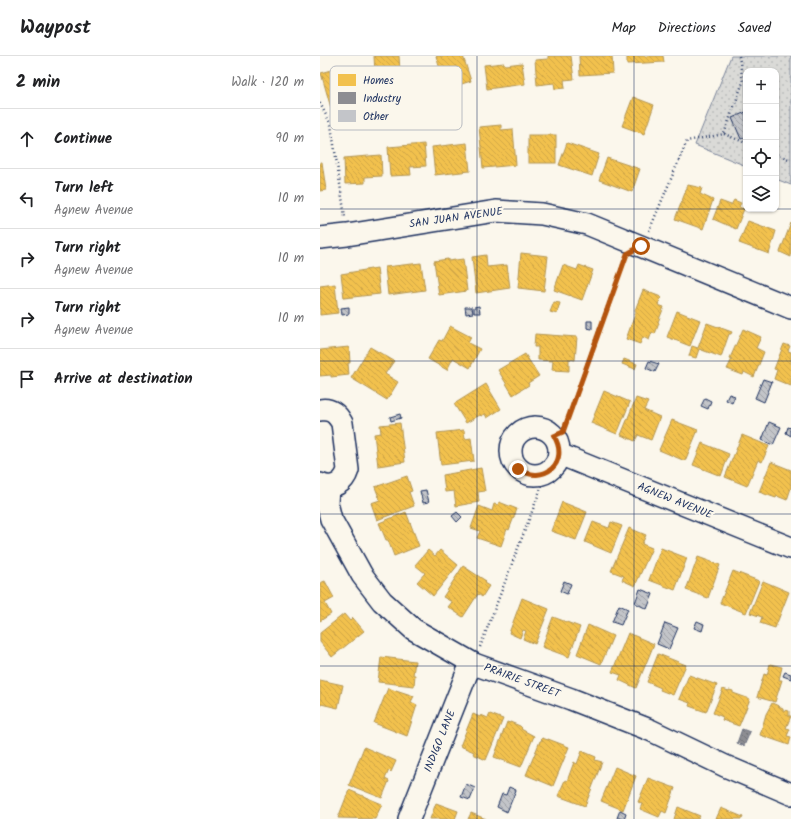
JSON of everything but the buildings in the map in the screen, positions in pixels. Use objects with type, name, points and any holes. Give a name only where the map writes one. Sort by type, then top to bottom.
[{"type":"street","name":"SAN JUAN AVENUE","points":[[320,238],[496,211],[542,214],[586,224],[791,308]]},
{"type":"street","name":"PRAIRIE STREET","points":[[320,410],[325,409],[332,411],[338,416],[342,423],[348,470],[346,476],[335,486],[324,485],[331,519],[362,575],[382,600],[414,629],[474,664],[571,699],[650,730],[725,766],[791,794]]},
{"type":"street","name":"AGNEW AVENUE","points":[[541,475],[533,476],[525,474],[513,463],[510,455],[510,447],[513,439],[518,433],[533,426],[548,430],[557,445],[791,548]]},
{"type":"street","points":[[541,475],[548,472],[557,461],[557,445]]},
{"type":"street","name":"INDIGO LANE","points":[[409,819],[467,673],[474,664]]},
{"type":"path","points":[[724,134],[743,82],[739,56]]},
{"type":"path","points":[[320,103],[330,121]]},
{"type":"path","points":[[333,130],[347,234]]},
{"type":"path","points":[[557,445],[627,254],[641,246],[646,237],[687,141],[724,134],[743,142]]},
{"type":"path","points":[[779,155],[791,160]]},
{"type":"path","points":[[474,664],[542,483],[541,475]]},
{"type":"shaded area","points":[[731,56],[791,56],[791,185],[779,180],[779,68],[743,68],[743,165],[695,145]]},
{"type":"route","points":[[518,469],[525,474],[533,476],[541,475],[548,472],[557,461],[559,448],[558,442],[554,436],[563,432],[627,254],[641,246]]}]
